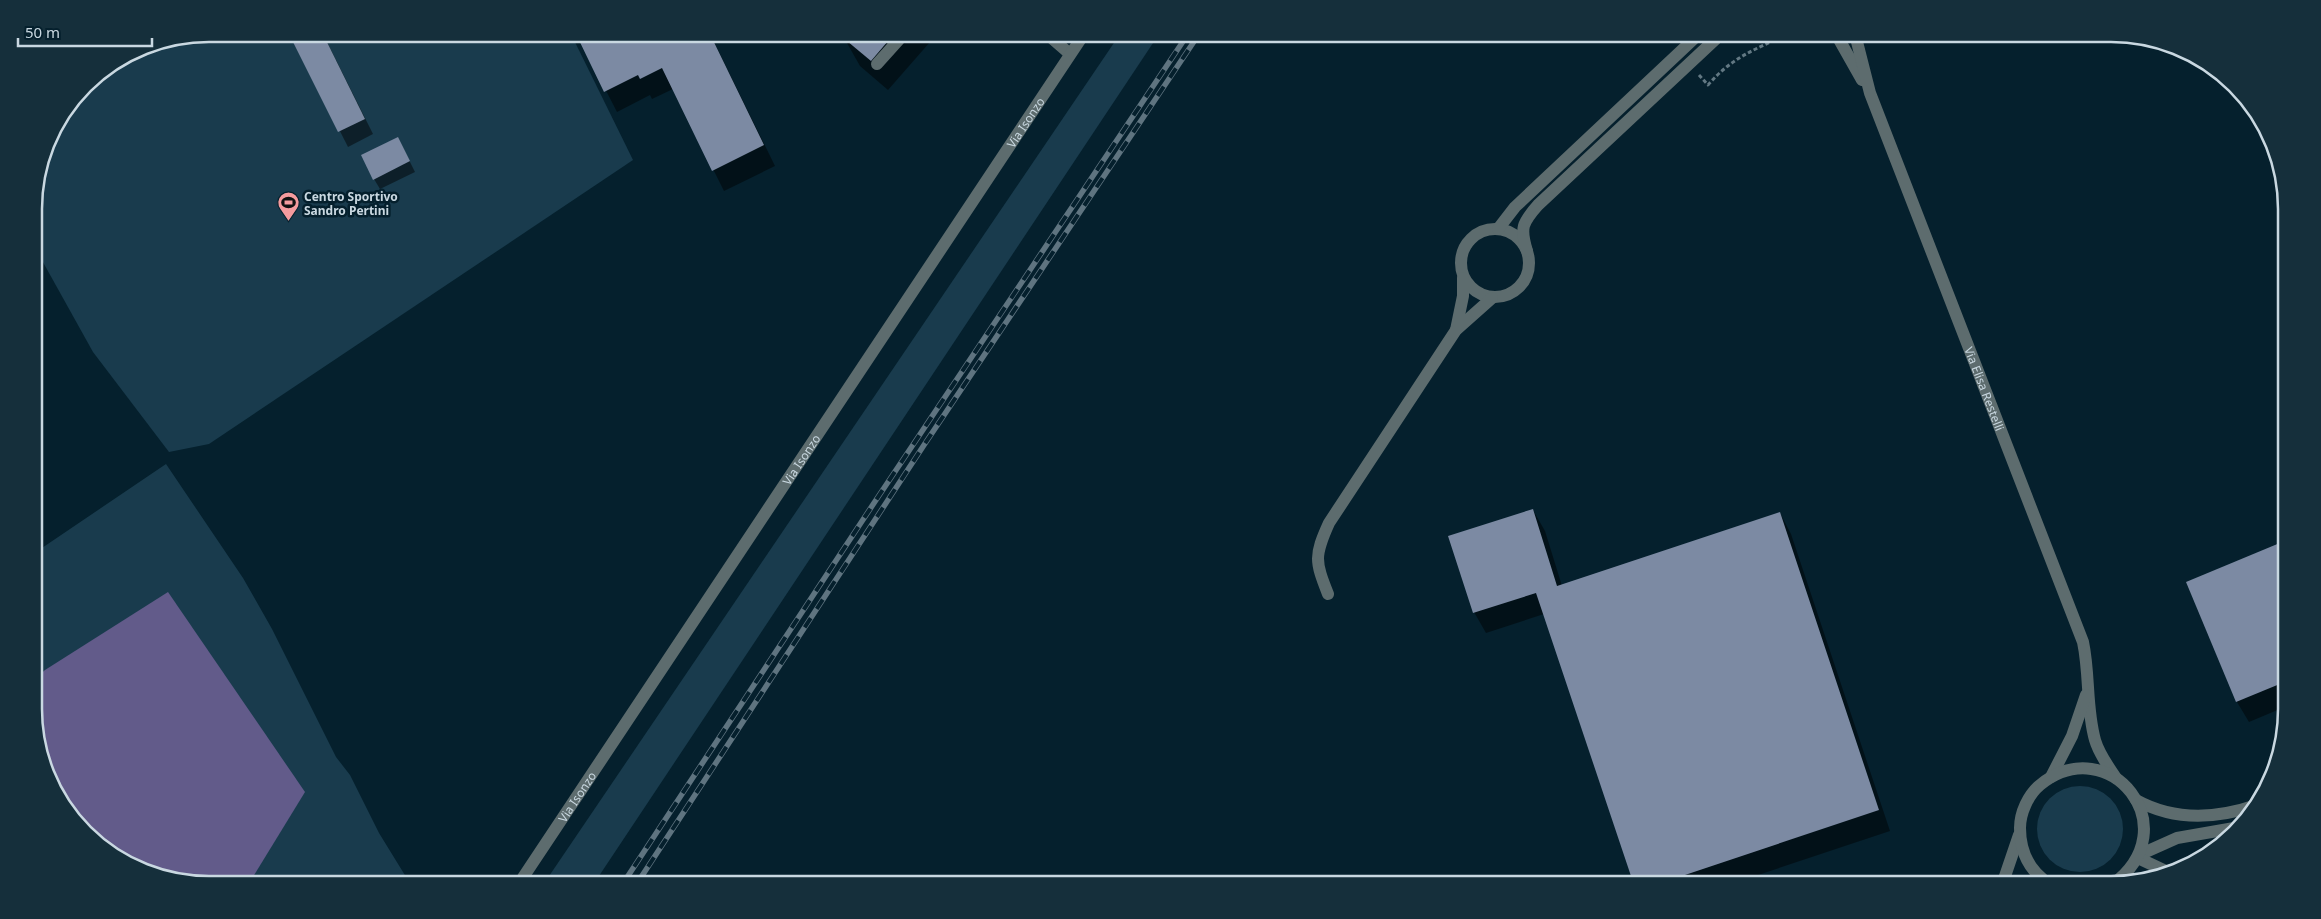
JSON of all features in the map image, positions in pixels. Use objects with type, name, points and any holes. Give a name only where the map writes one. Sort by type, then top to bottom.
[{"type":"street","points":[[877,64],[897,42]]},
{"type":"street","points":[[1056,42],[1070,54]]},
{"type":"street","name":"Via Isonzo","points":[[524,876],[1078,42]]},
{"type":"street","points":[[1498,229],[1515,207],[1692,42]]},
{"type":"street","points":[[1463,278],[1470,288],[1480,295],[1492,298],[1504,297],[1514,292],[1523,284],[1528,267],[1527,251],[1522,234],[1523,226],[1538,205],[1713,42]]},
{"type":"street","name":"Via Elisa Restelli","points":[[1841,42],[1870,93]]},
{"type":"street","name":"Via Elisa Restelli","points":[[1857,42],[1870,93],[2083,642],[2088,663],[2087,687],[2096,742],[2116,778]]},
{"type":"street","points":[[1456,330],[1463,296],[1460,259],[1469,240],[1486,230],[1498,229],[1515,236],[1527,251]]},
{"type":"street","points":[[1328,594],[1320,574],[1318,548],[1329,523],[1456,330],[1492,298]]},
{"type":"street","name":"Via Elisa Restelli","points":[[2051,777],[2072,736],[2087,687]]},
{"type":"street","points":[[2040,876],[2033,870],[2025,858],[2020,833],[2020,821],[2026,804],[2036,788],[2051,777],[2068,770],[2085,768],[2101,771],[2116,778],[2136,800],[2141,811],[2144,829],[2139,856],[2125,876]]},
{"type":"street","points":[[2136,800],[2162,812],[2197,816],[2228,814],[2245,809]]},
{"type":"street","points":[[2139,856],[2177,838],[2229,829]]},
{"type":"street","points":[[2005,876],[2020,833]]},
{"type":"street","points":[[2139,856],[2162,869]]},
{"type":"path","points":[[1689,64],[1708,85],[1721,70],[1734,60],[1771,42]]},
{"type":"shaded area","name":"Centro Sportivo Sandro Pertini","points":[[209,42],[575,42],[633,160],[209,444],[169,452],[93,352],[43,262],[43,198],[48,166],[55,145],[65,126],[91,91],[126,65],[156,51],[188,44]]},
{"type":"shaded area","points":[[1115,42],[1154,42],[599,876],[549,876]]},
{"type":"shaded area","points":[[166,464],[243,578],[272,629],[336,757],[350,775],[379,833],[405,876],[188,875],[156,868],[117,848],[99,835],[84,820],[60,783],[51,763],[46,742],[42,710],[42,548]]},
{"type":"shaded area","points":[[168,592],[305,792],[254,876],[188,875],[166,871],[136,859],[99,835],[84,820],[71,802],[51,763],[44,731],[42,710],[42,673]]},
{"type":"shaded area","points":[[2080,786],[2096,790],[2110,799],[2119,813],[2123,829],[2119,845],[2110,859],[2096,868],[2080,872],[2064,868],[2050,859],[2041,845],[2037,829],[2041,813],[2050,799],[2064,790]]},
{"type":"building","points":[[293,42],[327,42],[365,119],[338,132]]},
{"type":"building","points":[[580,42],[714,42],[764,145],[712,171],[662,68],[640,79],[638,75],[604,92]]},
{"type":"building","points":[[848,42],[887,42],[871,61]]},
{"type":"building","points":[[398,137],[410,161],[373,180],[361,155]]},
{"type":"building","points":[[1533,509],[1557,586],[1780,512],[1879,810],[1682,876],[1631,876],[1536,593],[1473,613],[1448,536]]},
{"type":"building","points":[[2278,544],[2278,685],[2236,702],[2186,582]]},
{"type":"railway","points":[[628,876],[874,503],[1183,42]]},
{"type":"railway","points":[[642,876],[924,445],[1194,42]]},
{"type":"place","name":"Centro Sportivo Sandro Pertini","points":[[288,222]]}]
